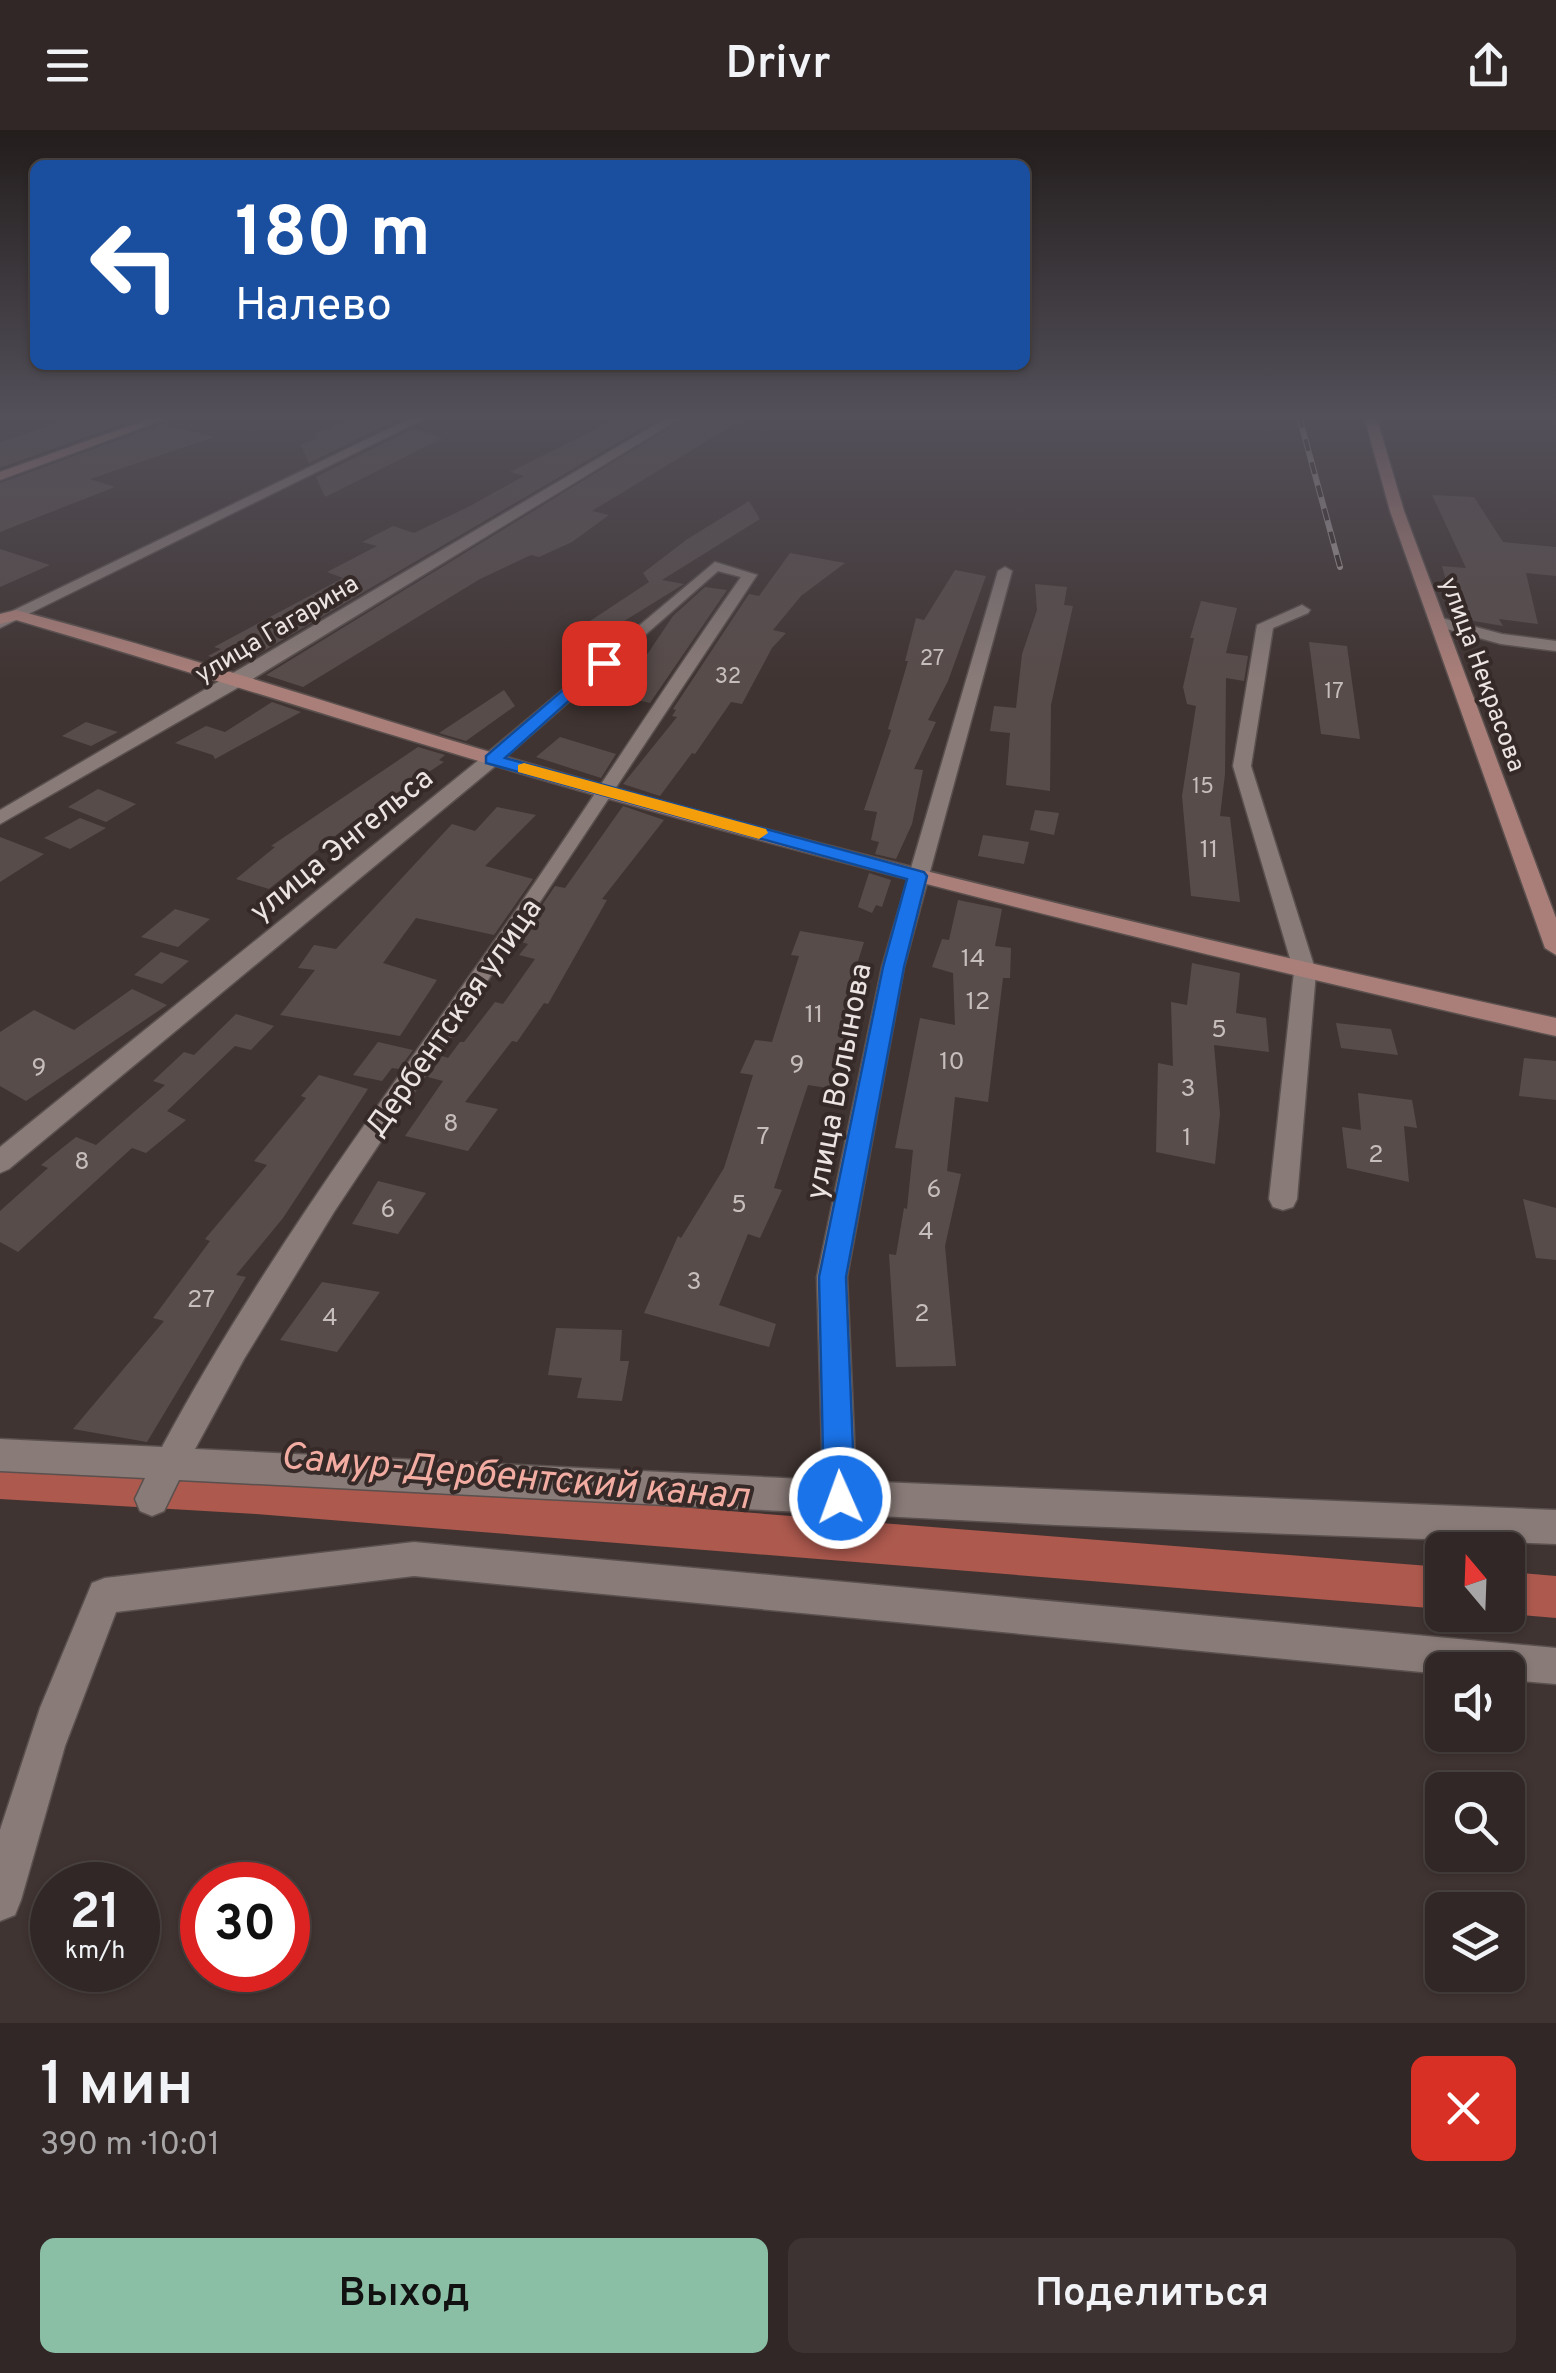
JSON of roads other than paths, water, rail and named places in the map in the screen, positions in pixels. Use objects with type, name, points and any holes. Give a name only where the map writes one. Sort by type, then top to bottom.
[{"type":"street","points":[[5,619],[242,504]]},
{"type":"street","name":"улица Гагарина","points":[[0,818],[531,504]]},
{"type":"street","name":"улица Некрасова","points":[[1396,504],[1556,948]]},
{"type":"street","name":"улица Энгельса","points":[[0,1162],[492,760],[716,566]]},
{"type":"street","name":"Дербентская улица","points":[[152,1499],[216,1376],[307,1229],[608,792],[750,575],[716,566]]},
{"type":"street","name":"улица Волынова","points":[[840,1498],[832,1277],[894,967],[1006,572]]},
{"type":"street","points":[[1283,1198],[1306,972],[1242,766],[1265,624],[1302,610]]},
{"type":"street","points":[[5,619],[240,679],[492,760],[918,876],[1306,972],[1556,1028]]},
{"type":"street","points":[[1438,622],[1501,640],[1556,646]]},
{"type":"street","points":[[0,1455],[840,1498],[1556,1527]]},
{"type":"street","points":[[0,1900],[40,1754],[74,1662],[105,1596],[414,1558],[1556,1666]]},
{"type":"waterway","name":"Самур-Дербентский канал","points":[[0,1480],[256,1494],[1425,1587]]},
{"type":"waterway","name":"Самур-Дербентский канал","points":[[1525,1594],[1556,1597]]},
{"type":"railway","points":[[1323,504],[1340,567]]}]
